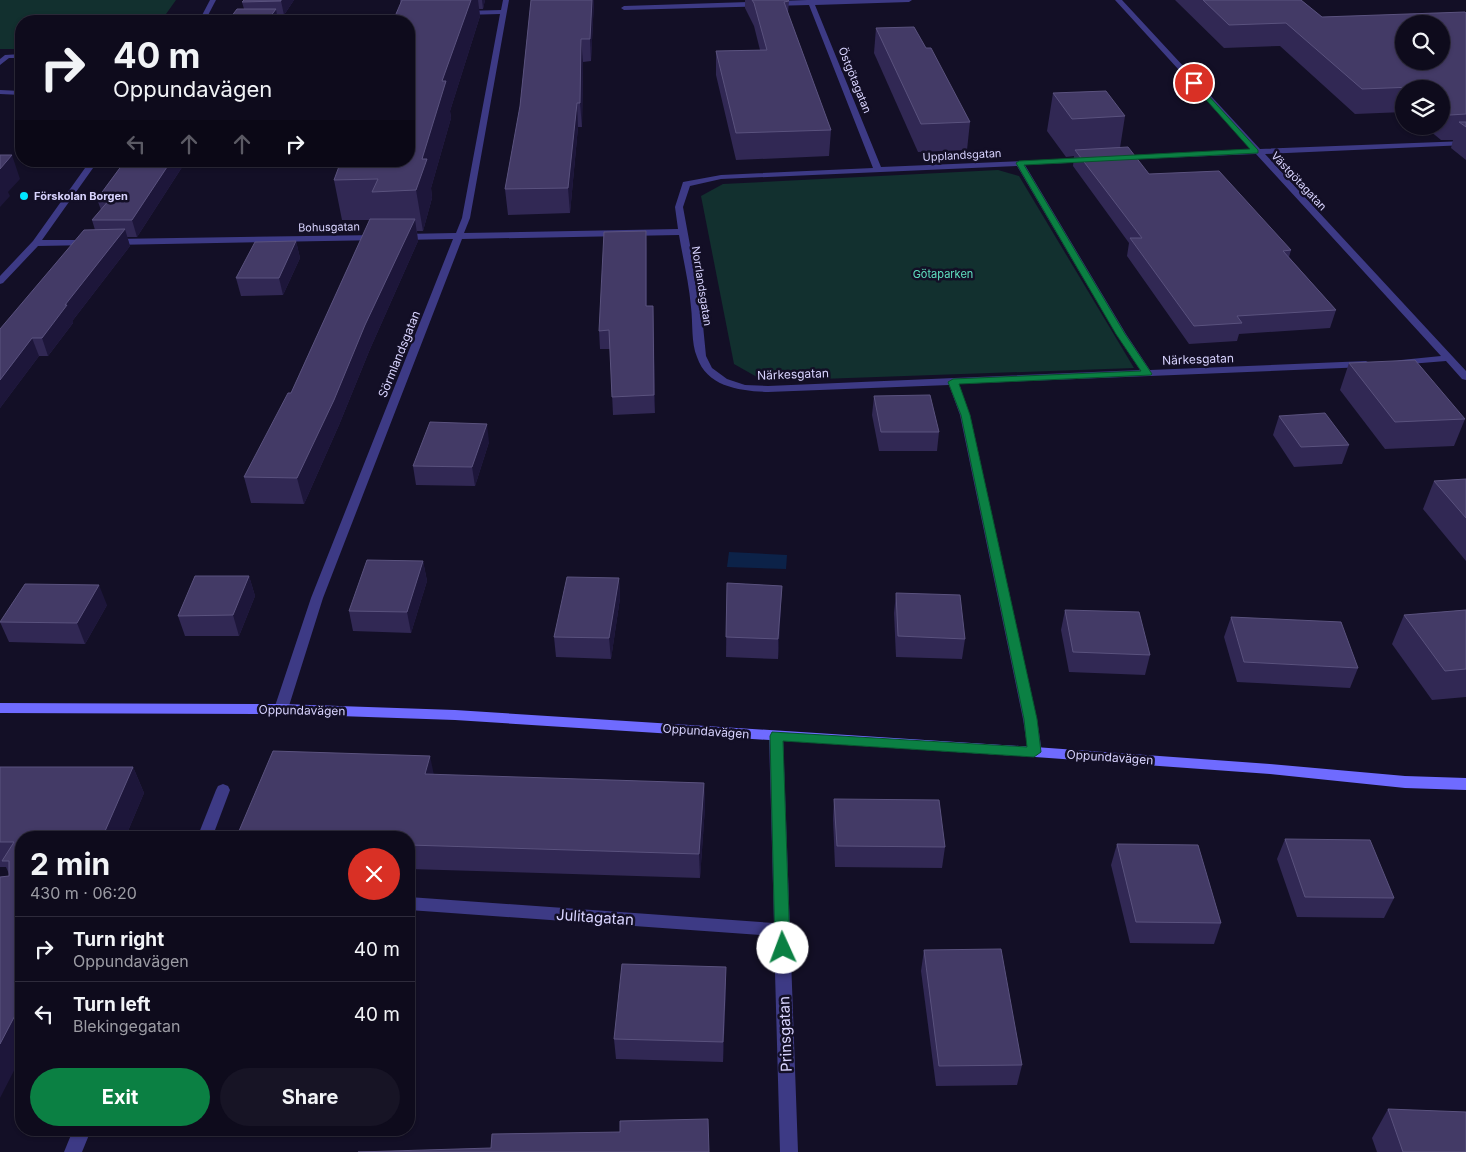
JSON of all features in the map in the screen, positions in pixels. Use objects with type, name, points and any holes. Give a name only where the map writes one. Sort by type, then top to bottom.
[{"type":"main road","name":"Oppundavägen","points":[[0,708],[281,709],[454,715],[1034,752],[1466,786]]},
{"type":"street","points":[[205,15],[213,0]]},
{"type":"street","name":"Sörmlandsgatan","points":[[281,709],[317,598],[450,261],[456,236],[466,218],[506,0]]},
{"type":"street","points":[[624,8],[810,1],[909,0]]},
{"type":"street","name":"Västgötagatan","points":[[1118,0],[1466,377]]},
{"type":"street","name":"Östgötagatan","points":[[810,1],[878,170]]},
{"type":"street","points":[[454,14],[504,12]]},
{"type":"street","points":[[0,63],[7,56],[15,56]]},
{"type":"street","points":[[0,92],[15,93]]},
{"type":"street","points":[[1106,159],[1466,143]]},
{"type":"street","name":"Upplandsgatan","points":[[699,181],[878,170],[1096,160]]},
{"type":"street","points":[[1019,163],[1147,374]]},
{"type":"street","points":[[0,281],[36,243],[90,167]]},
{"type":"street","name":"Norrlandsgatan","points":[[699,181],[686,184],[681,194],[679,206],[696,305],[701,356],[708,370],[723,381],[739,386]]},
{"type":"street","points":[[396,238],[682,232]]},
{"type":"street","name":"Bohusgatan","points":[[107,242],[386,238]]},
{"type":"street","points":[[36,243],[97,243]]},
{"type":"street","name":"Närkesgatan","points":[[739,386],[768,389],[953,382],[1382,364],[1448,358]]},
{"type":"street","points":[[953,382],[966,415],[1030,719],[1034,752]]},
{"type":"street","name":"Prinsgatan","points":[[776,736],[789,1152]]},
{"type":"street","points":[[207,831],[223,790]]},
{"type":"street","name":"Julitagatan","points":[[415,904],[782,930]]},
{"type":"street","points":[[73,1152],[80,1136]]},
{"type":"green space","points":[[0,0],[176,0],[165,15],[15,15],[15,49],[0,49]]},
{"type":"green space","name":"Götaparken","points":[[998,170],[1019,176],[1134,368],[764,381],[734,364],[701,196],[723,184]]},
{"type":"water","points":[[729,552],[787,555],[786,569],[727,567]]},
{"type":"building","points":[[244,0],[281,0],[281,1],[242,2]]},
{"type":"building","points":[[402,0],[471,0],[442,81],[446,81],[422,159],[427,159],[416,190],[372,192],[378,179],[334,180],[339,167],[415,167],[415,15],[396,15]]},
{"type":"building","points":[[531,0],[592,0],[590,39],[581,39],[580,103],[577,103],[568,188],[505,189],[520,106]]},
{"type":"building","points":[[752,0],[789,1],[784,2],[831,130],[736,133],[716,51],[767,50]]},
{"type":"building","points":[[1203,0],[1301,0],[1322,17],[1465,12],[1466,114],[1450,115],[1450,80],[1395,80],[1395,88],[1362,89],[1286,23],[1229,25]]},
{"type":"building","points":[[237,9],[276,9],[272,15],[232,15]]},
{"type":"building","points":[[914,27],[926,48],[931,48],[970,122],[921,124],[876,28]]},
{"type":"building","points":[[1106,91],[1125,116],[1072,119],[1053,93]]},
{"type":"building","points":[[1459,122],[1466,122],[1466,127]]},
{"type":"building","points":[[1128,147],[1149,174],[1219,171],[1291,250],[1283,251],[1336,310],[1237,316],[1242,323],[1194,326],[1130,238],[1142,238],[1075,150]]},
{"type":"building","points":[[0,155],[12,155],[0,169]]},
{"type":"building","points":[[121,167],[167,167],[132,220],[92,220],[110,199],[97,199]]},
{"type":"building","points":[[370,219],[415,219],[365,325],[334,400],[297,478],[244,477],[288,393],[291,393]]},
{"type":"building","points":[[125,229],[65,305],[67,305],[42,338],[32,338],[0,380],[0,329],[84,230]]},
{"type":"building","points":[[646,231],[646,306],[653,306],[654,395],[612,397],[609,330],[599,331],[604,232]]},
{"type":"building","points":[[296,241],[279,278],[236,278],[255,242]]},
{"type":"building","points":[[1415,360],[1465,419],[1395,422],[1349,363]]},
{"type":"building","points":[[930,395],[939,432],[881,432],[874,396]]},
{"type":"building","points":[[1325,413],[1349,445],[1301,447],[1279,416]]},
{"type":"building","points":[[430,422],[487,424],[472,467],[413,466]]},
{"type":"building","points":[[1466,479],[1466,518],[1434,481]]},
{"type":"building","points":[[367,560],[423,561],[407,612],[349,611]]},
{"type":"building","points":[[195,576],[249,576],[233,615],[178,616]]},
{"type":"building","points":[[567,577],[619,578],[609,638],[554,637]]},
{"type":"building","points":[[727,583],[782,586],[778,639],[726,637]]},
{"type":"building","points":[[25,584],[99,585],[77,623],[0,622]]},
{"type":"building","points":[[896,593],[960,595],[965,639],[898,636]]},
{"type":"building","points":[[1065,610],[1139,612],[1150,655],[1073,652]]},
{"type":"building","points":[[1466,610],[1466,669],[1445,671],[1404,615]]},
{"type":"building","points":[[1231,617],[1341,622],[1358,668],[1244,662]]},
{"type":"building","points":[[273,751],[430,756],[425,774],[704,783],[699,854],[415,845],[415,831],[239,831]]},
{"type":"building","points":[[0,767],[133,767],[105,831],[15,831],[15,1015],[0,1044],[0,877],[9,876],[9,861],[2,861],[14,842],[0,842]]},
{"type":"building","points":[[834,799],[939,800],[945,847],[837,846]]},
{"type":"building","points":[[1285,839],[1370,840],[1394,898],[1305,897]]},
{"type":"building","points":[[1117,844],[1198,845],[1221,923],[1136,922]]},
{"type":"building","points":[[1001,949],[1022,1065],[939,1066],[924,950]]},
{"type":"building","points":[[622,964],[726,967],[723,1042],[614,1039]]},
{"type":"building","points":[[1388,1109],[1466,1112],[1466,1152],[1403,1152]]},
{"type":"building","points":[[708,1119],[709,1152],[358,1152],[491,1148],[492,1134],[620,1132],[620,1121]]},
{"type":"place","name":"Förskolan Borgen","points":[[24,196]]},
{"type":"route","points":[[783,948],[776,736],[1034,752],[1030,719],[999,580],[966,415],[953,382],[1147,374],[1019,163],[1256,151],[1194,83]]}]
